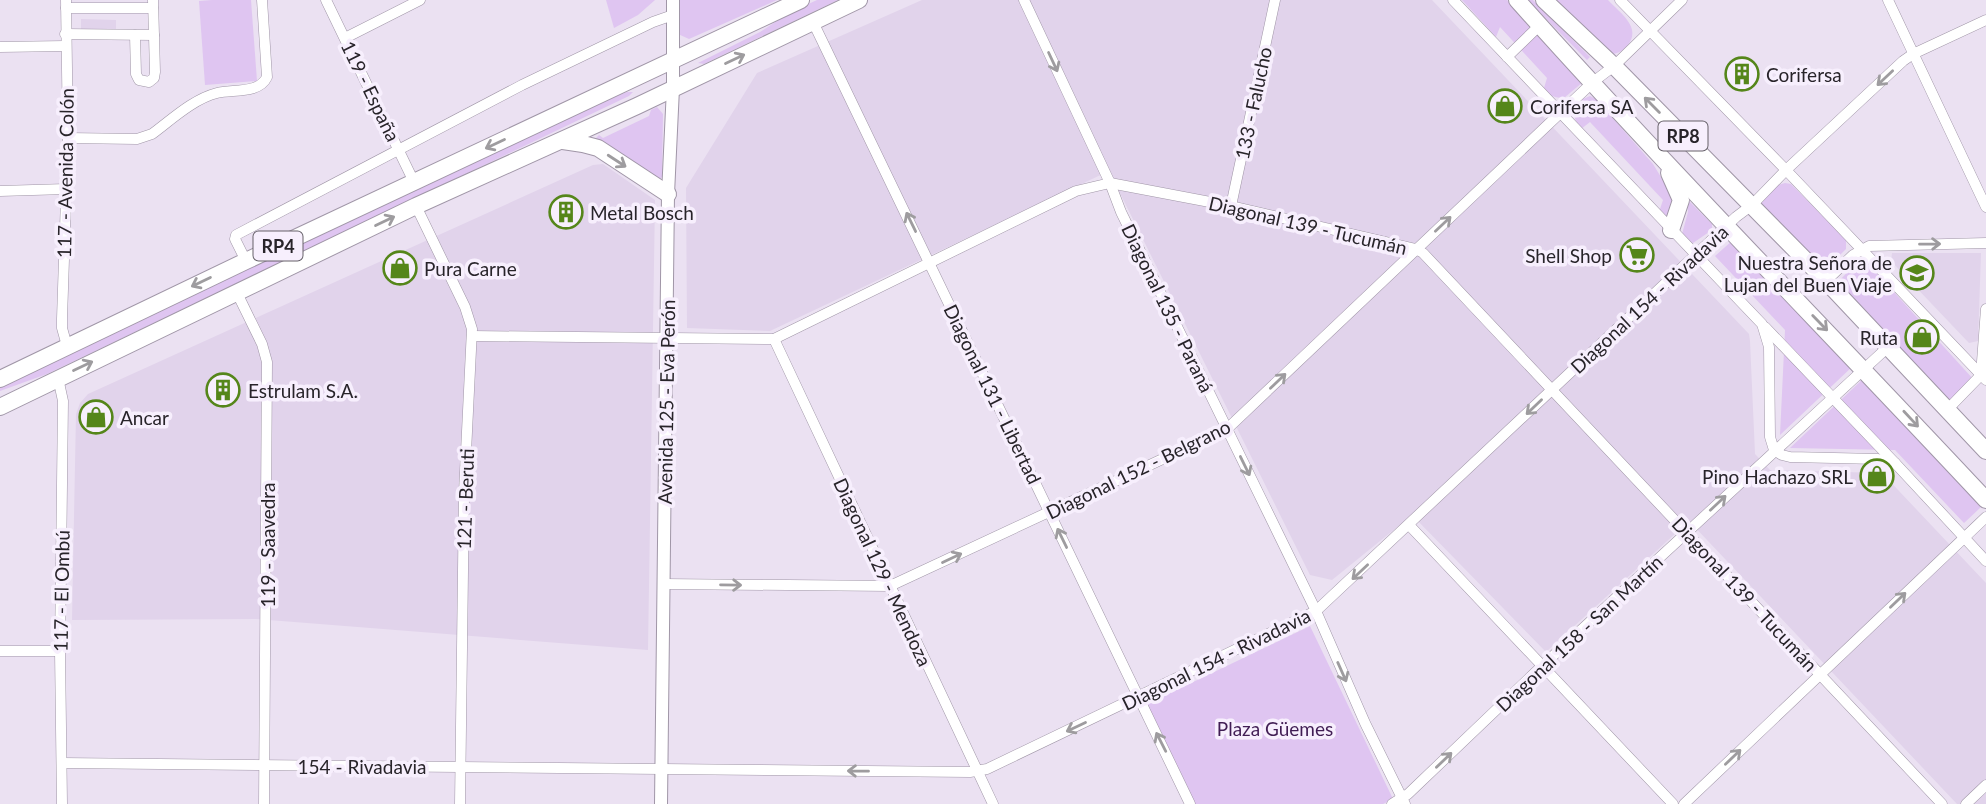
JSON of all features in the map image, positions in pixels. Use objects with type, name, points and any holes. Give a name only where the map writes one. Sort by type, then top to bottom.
[{"type":"main road","name":"RP4","points":[[0,379],[801,0]]},
{"type":"main road","name":"RP4","points":[[0,407],[416,206],[859,0]]},
{"type":"main road","name":"RP8","points":[[1517,0],[1665,161],[1986,500]]},
{"type":"main road","name":"RP8","points":[[1544,0],[1614,66],[1752,205],[1986,451]]},
{"type":"main road","points":[[560,141],[598,148],[668,194]]},
{"type":"main road","points":[[1665,161],[1681,201],[1671,230]]},
{"type":"street","points":[[68,138],[136,139],[152,134],[199,100],[216,93],[264,84],[267,77],[262,0]]},
{"type":"street","name":"119 - España","points":[[326,0],[414,181]]},
{"type":"street","points":[[345,37],[420,0]]},
{"type":"street","name":"Avenida 125 - Eva Perón","points":[[661,804],[668,194],[673,88],[673,0]]},
{"type":"street","name":"Diagonal 135 - Paraná","points":[[1024,0],[1121,212],[1316,611],[1400,802]]},
{"type":"street","name":"133 - Falucho","points":[[1231,206],[1275,0]]},
{"type":"street","points":[[1453,0],[1986,561]]},
{"type":"street","points":[[1620,0],[1862,248],[1984,378]]},
{"type":"street","name":"Diagonal 152 - Belgrano","points":[[663,584],[890,586],[1227,429],[1682,0]]},
{"type":"street","points":[[1888,0],[1986,207]]},
{"type":"street","points":[[66,4],[153,4],[155,72],[151,80],[145,82],[139,80],[136,74],[135,35]]},
{"type":"street","name":"117 - Avenida Colón","points":[[66,4],[68,138],[62,319],[67,346]]},
{"type":"street","points":[[246,261],[235,239],[236,235],[522,85],[673,15]]},
{"type":"street","name":"Diagonal 154 - Rivadavia","points":[[662,769],[987,769],[1316,611],[1903,61],[1986,20]]},
{"type":"street","name":"Diagonal 131 - Libertad","points":[[813,22],[1190,804]]},
{"type":"street","points":[[1507,57],[1539,26]]},
{"type":"street","points":[[65,34],[154,35]]},
{"type":"street","points":[[0,47],[65,46]]},
{"type":"street","name":"Diagonal 139 - Tucumán","points":[[472,336],[774,339],[1076,191],[1110,183],[1231,206],[1416,249],[1942,804]]},
{"type":"street","points":[[0,191],[66,189]]},
{"type":"street","name":"121 - Beruti","points":[[416,206],[465,307],[472,328],[464,494],[460,804]]},
{"type":"street","points":[[1826,281],[1862,248],[1877,245],[1986,243]]},
{"type":"street","name":"119 - Saavedra","points":[[237,293],[262,344],[267,362],[264,804]]},
{"type":"street","points":[[1947,410],[1984,378],[1986,309]]},
{"type":"street","points":[[1762,324],[1769,347],[1770,437],[1774,450],[1782,456],[1790,457],[1878,459],[1895,463]]},
{"type":"street","name":"Diagonal 129 - Mendoza","points":[[774,339],[993,804]]},
{"type":"street","name":"Diagonal 158 - San Martín","points":[[1400,802],[1542,666],[1888,347]]},
{"type":"street","name":"117 - El Ombú","points":[[58,378],[63,401],[60,651],[62,804]]},
{"type":"street","points":[[1684,804],[1986,517]]},
{"type":"street","points":[[1409,525],[1673,804]]},
{"type":"street","points":[[0,651],[60,651]]},
{"type":"street","name":"154 - Rivadavia","points":[[62,763],[662,769]]},
{"type":"street","points":[[1966,804],[1986,785]]},
{"type":"shaded area","points":[[922,0],[1432,0],[1749,334],[1755,454],[1770,470],[1882,473],[1986,583],[1986,804],[1957,804],[1689,521],[1546,652],[1412,515],[1332,580],[1310,575],[1109,171],[770,331],[687,328],[686,188],[757,73]]},
{"type":"shaded area","points":[[81,19],[116,20],[116,29],[81,29]]},
{"type":"shaded area","points":[[603,164],[655,200],[648,650],[256,619],[72,620],[76,414],[80,403],[88,394],[593,165]]},
{"type":"shaded area","points":[[1892,253],[1981,253],[1978,341],[1969,343],[1891,261]]},
{"type":"green space","points":[[251,0],[257,81],[205,85],[199,1]]},
{"type":"green space","points":[[606,0],[655,0],[638,15],[614,28]]},
{"type":"green space","points":[[679,0],[777,0],[689,39],[678,34]]},
{"type":"green space","points":[[817,0],[838,0],[704,64],[698,63],[760,32],[789,13]]},
{"type":"green space","points":[[1462,0],[1507,0],[1583,82],[1564,98],[1550,95],[1544,88],[1547,78],[1500,27],[1496,37]]},
{"type":"green space","points":[[1527,0],[1533,0],[1590,57],[1587,60]]},
{"type":"green space","points":[[1552,0],[1608,0],[1628,21],[1631,39],[1624,49],[1613,54]]},
{"type":"green space","points":[[633,92],[47,374],[0,391],[0,388],[578,111]]},
{"type":"green space","points":[[1590,96],[1596,99],[1653,164],[1675,200],[1672,217],[1665,218],[1659,212],[1663,200],[1590,122],[1581,129],[1574,116],[1574,108]]},
{"type":"green space","points":[[657,107],[663,114],[662,177],[659,180],[596,142],[599,135],[603,138],[649,116],[651,110]]},
{"type":"green space","points":[[1791,184],[1846,240],[1846,249],[1824,269],[1762,205],[1762,201],[1778,185]]},
{"type":"green space","points":[[1687,199],[1712,224],[1712,230],[1693,243],[1688,242],[1682,234],[1688,212]]},
{"type":"green space","points":[[1733,240],[1853,366],[1780,435],[1785,330],[1715,256]]},
{"type":"green space","points":[[1862,257],[1974,380],[1951,401],[1838,282]]},
{"type":"green space","points":[[1863,379],[1981,507],[1964,523],[1895,450],[1790,448]]},
{"type":"green space","name":"Plaza Güemes","points":[[1310,626],[1393,799],[1383,804],[1185,804],[1139,708]]},
{"type":"place","name":"Corifersa","points":[[1742,74]]},
{"type":"place","name":"Corifersa SA","points":[[1505,106]]},
{"type":"place","name":"Metal Bosch","points":[[566,212]]},
{"type":"place","name":"Shell Shop","points":[[1637,255]]},
{"type":"place","name":"Pura Carne","points":[[400,268]]},
{"type":"place","name":"Nuestra Señora de Lujan del Buen Viaje","points":[[1917,273]]},
{"type":"place","name":"Ruta","points":[[1922,337]]},
{"type":"place","name":"Estrulam S.A.","points":[[223,390]]},
{"type":"place","name":"Ancar","points":[[96,417]]},
{"type":"place","name":"Pino Hachazo SRL","points":[[1877,476]]}]
